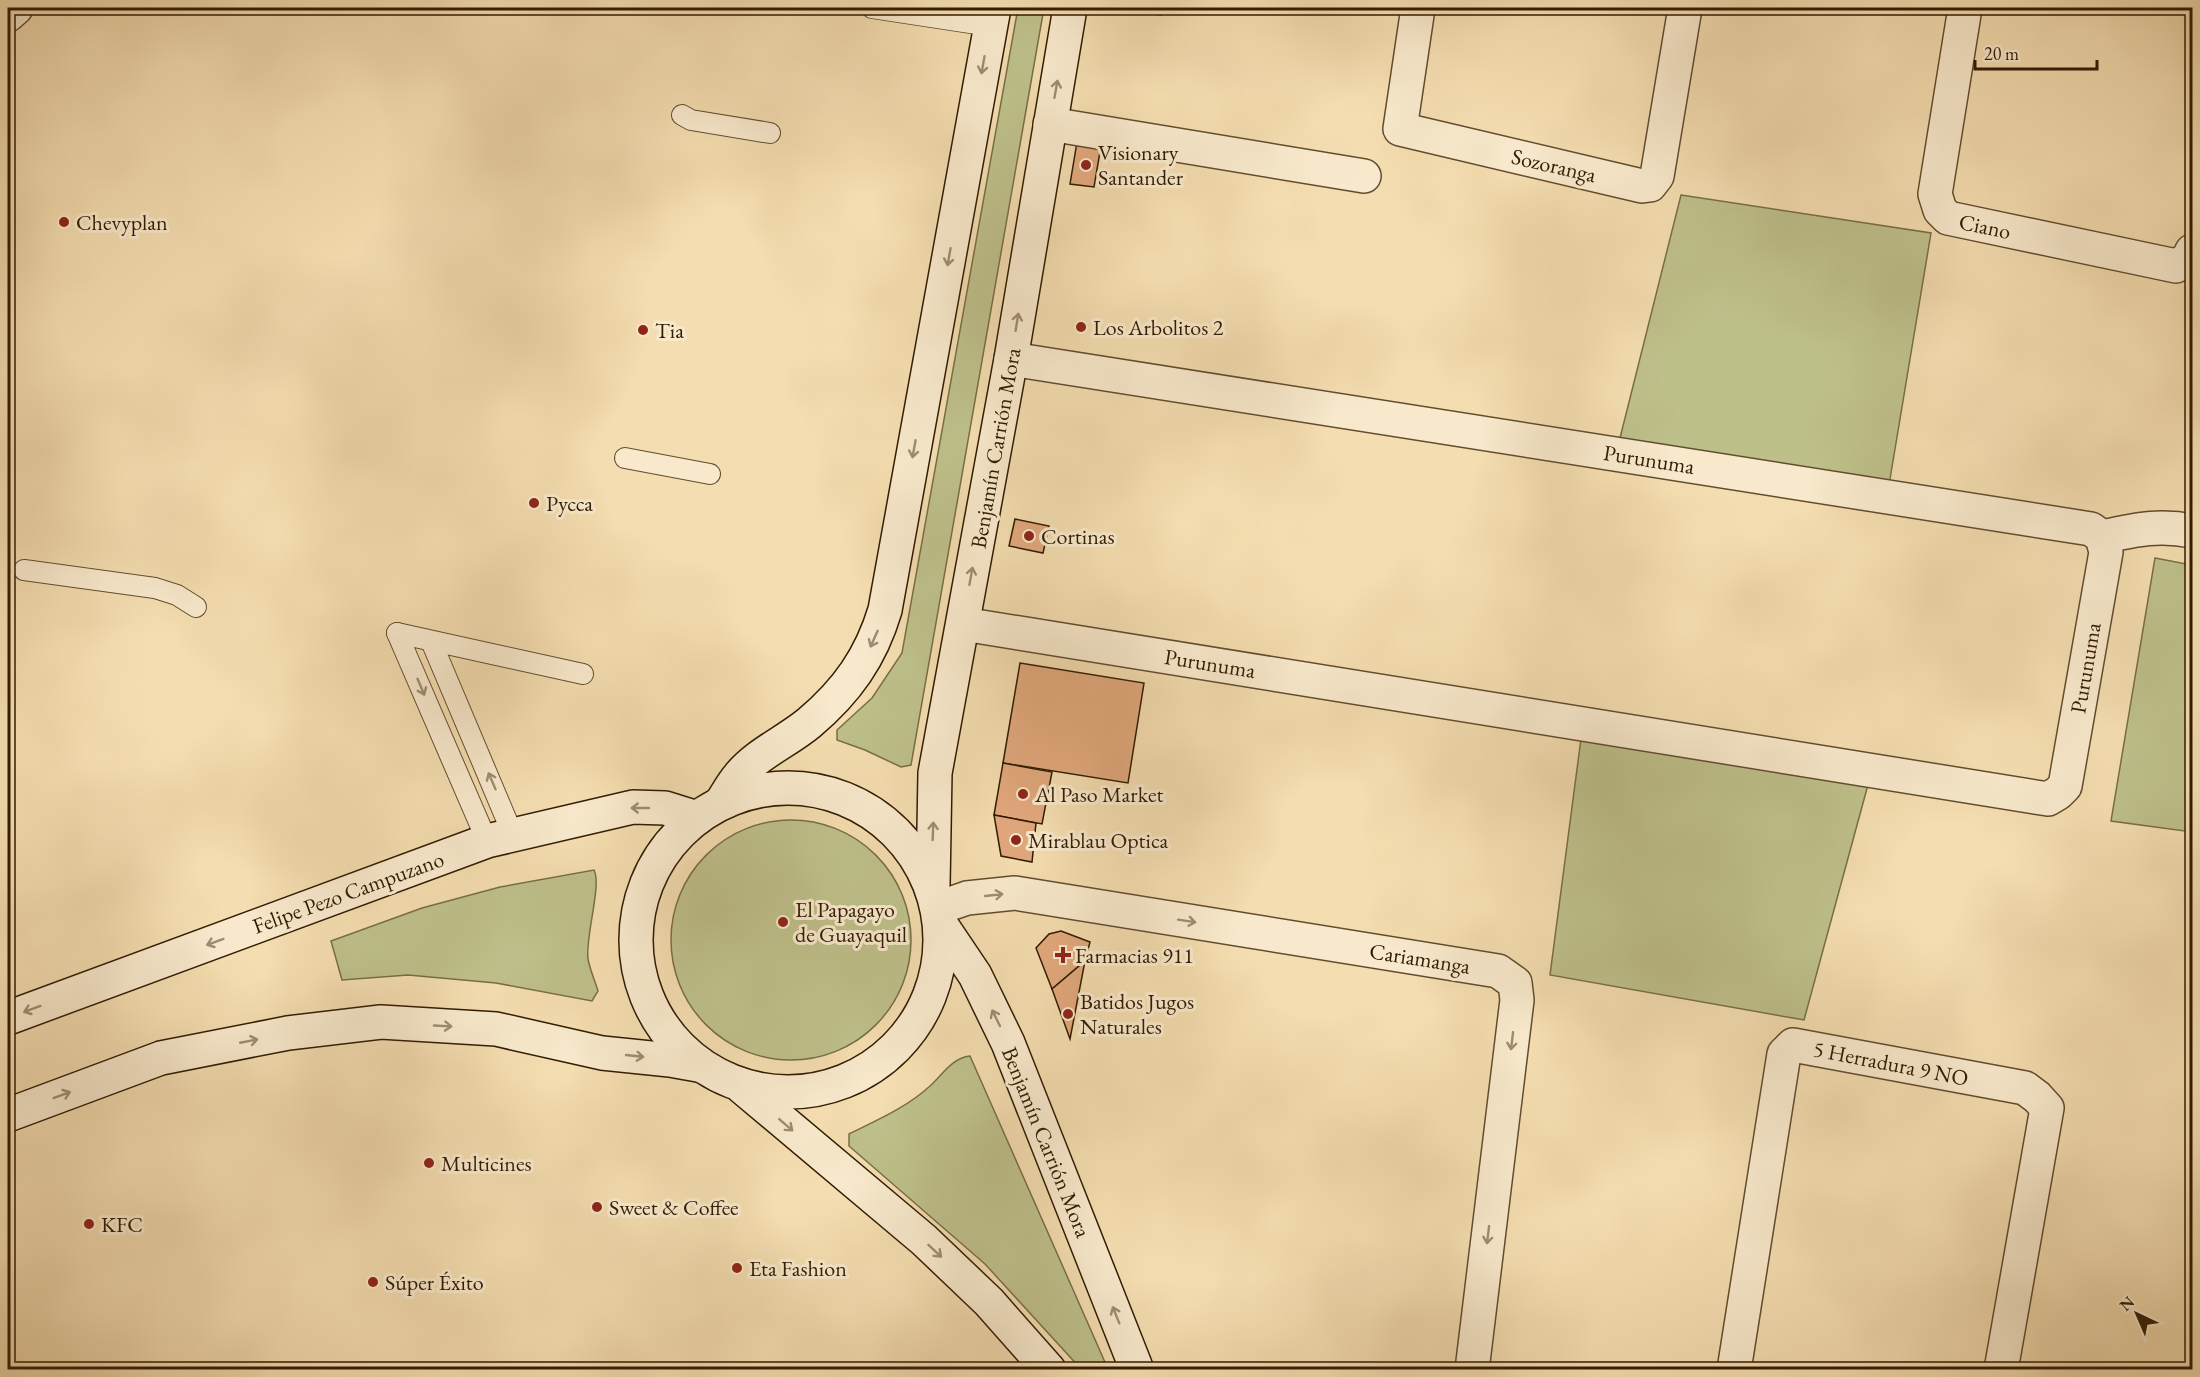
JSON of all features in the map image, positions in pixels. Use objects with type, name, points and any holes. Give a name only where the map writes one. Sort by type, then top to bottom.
[{"type":"street","points":[[8,15],[16,8]]},
{"type":"street","name":"Benjamín Carrión Mora","points":[[1070,8],[1011,359],[935,773],[937,907],[975,975],[1008,1043],[1137,1370]]},
{"type":"street","name":"Sozoranga","points":[[1419,8],[1400,129],[1641,186],[1650,185],[1657,176],[1685,8]]},
{"type":"street","name":"Ciano","points":[[1965,8],[1935,194],[1940,210],[1948,218],[2176,266],[2191,258]]},
{"type":"street","points":[[698,1065],[664,1031],[642,989],[634,942],[642,895],[664,852],[709,811],[758,758],[808,724],[845,688],[876,638],[885,610],[992,17]]},
{"type":"street","points":[[1050,124],[1364,176]]},
{"type":"street","name":"Purunuma","points":[[963,624],[2048,799],[2058,794],[2065,786],[2106,552],[2102,537],[2091,529],[1011,359]]},
{"type":"street","points":[[2102,537],[2148,528],[2171,527],[2193,531]]},
{"type":"street","points":[[709,811],[762,790],[805,788],[846,799],[883,821],[913,851],[937,907],[937,973],[918,1020],[885,1058],[842,1084],[792,1094],[742,1087]]},
{"type":"street","name":"Felipe Pezo Campuzano","points":[[8,1018],[500,838],[633,807],[709,811]]},
{"type":"street","name":"Cariamanga","points":[[937,907],[967,898],[1015,893],[1498,971],[1515,983],[1517,1000],[1472,1370]]},
{"type":"street","points":[[8,1115],[161,1058],[288,1033],[381,1022],[496,1029],[602,1053],[670,1059],[698,1065],[742,1087],[924,1240],[989,1302],[1049,1370]]},
{"type":"street","name":"5 Herradura 9 NO","points":[[1734,1370],[1784,1054],[1793,1045],[2025,1088],[2037,1096],[2047,1108],[2001,1370]]},
{"type":"lane","points":[[872,8],[992,17]]},
{"type":"lane","points":[[682,115],[691,120],[770,133]]},
{"type":"lane","points":[[625,458],[710,474]]},
{"type":"lane","points":[[24,570],[155,588],[177,595],[196,608]]},
{"type":"lane","points":[[500,838],[397,633],[583,674]]},
{"type":"lane","points":[[431,640],[500,838]]},
{"type":"green space","points":[[1018,8],[1044,8],[911,765],[901,767],[837,740],[837,730],[872,698],[902,653]]},
{"type":"green space","points":[[1681,195],[1931,233],[1888,491],[1618,446]]},
{"type":"green space","points":[[2155,558],[2192,565],[2192,832],[2111,821]]},
{"type":"green space","points":[[1582,731],[1869,781],[1804,1020],[1550,975]]},
{"type":"green space","points":[[791,820],[814,823],[837,830],[876,855],[901,894],[908,917],[911,940],[908,963],[901,986],[876,1025],[837,1050],[814,1057],[791,1060],[768,1057],[745,1050],[706,1025],[681,986],[674,963],[671,940],[674,917],[681,894],[706,855],[745,830],[768,823]]},
{"type":"green space","points":[[594,870],[596,887],[588,959],[598,991],[592,1001],[496,983],[408,975],[342,980],[331,941],[422,908],[500,887]]},
{"type":"green space","points":[[970,1056],[1108,1369],[1081,1369],[985,1264],[849,1146],[849,1134],[911,1101],[953,1063]]},
{"type":"building","points":[[1117,8],[1162,8],[1161,15]]},
{"type":"building","name":"Visionary Santander","points":[[1077,142],[1101,146],[1094,187],[1070,184]]},
{"type":"building","name":"Cortinas","points":[[1015,519],[1049,526],[1043,553],[1009,546]]},
{"type":"building","points":[[1020,663],[1144,683],[1128,783],[1003,763]]},
{"type":"building","name":"Al Paso Market","points":[[1003,763],[1052,772],[1042,824],[994,815]]},
{"type":"building","name":"Mirablau Optica","points":[[994,815],[1036,823],[1032,862],[1001,856]]},
{"type":"building","name":"Farmacias 911","points":[[1061,931],[1090,942],[1085,961],[1052,989],[1036,948],[1049,934]]},
{"type":"building","name":"Batidos Jugos Naturales","points":[[1085,961],[1070,1039],[1052,989]]},
{"type":"place","name":"Visionary Santander","points":[[1086,165]]},
{"type":"place","name":"Chevyplan","points":[[64,222]]},
{"type":"place","name":"Los Arbolitos 2","points":[[1081,327]]},
{"type":"place","name":"Tia","points":[[643,330]]},
{"type":"place","name":"Pycca","points":[[534,503]]},
{"type":"place","name":"Cortinas","points":[[1029,536]]},
{"type":"place","name":"Al Paso Market","points":[[1023,794]]},
{"type":"place","name":"Mirablau Optica","points":[[1016,840]]},
{"type":"place","name":"El Papagayo de Guayaquil","points":[[783,922]]},
{"type":"place","name":"Farmacias 911","points":[[1063,955]]},
{"type":"place","name":"Batidos Jugos Naturales","points":[[1068,1014]]},
{"type":"place","name":"Multicines","points":[[429,1163]]},
{"type":"place","name":"Sweet & Coffee","points":[[597,1207]]},
{"type":"place","name":"KFC","points":[[89,1224]]},
{"type":"place","name":"Eta Fashion","points":[[737,1268]]},
{"type":"place","name":"Súper Éxito","points":[[373,1282]]}]
